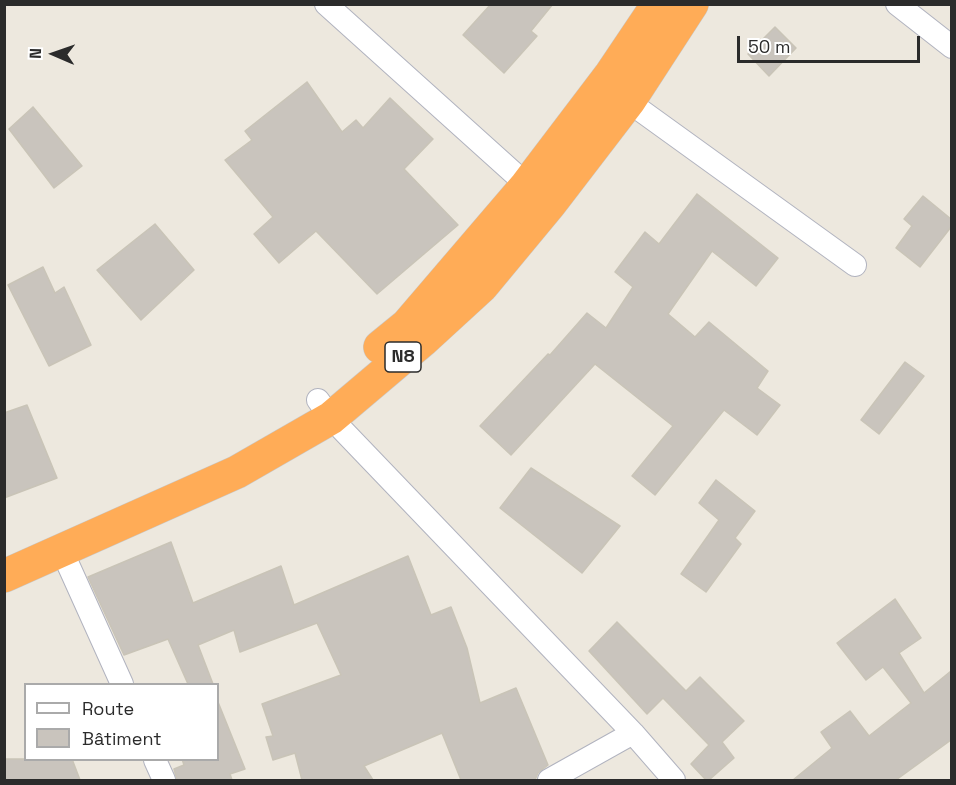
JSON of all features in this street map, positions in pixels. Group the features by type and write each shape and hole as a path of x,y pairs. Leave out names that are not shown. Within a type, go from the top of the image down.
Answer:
{"highway":[{"name":"N8","path":"616,92 658,4"},
{"name":"N8","path":"4,576 237,472 324,409 538,195 616,92 692,4"},
{"name":"N8","path":"4,552 324,409"}],"street":[{"path":"326,4 538,195"},
{"path":"897,4 951,47"},
{"path":"616,92 855,265"},
{"path":"324,409 633,733 674,780"},
{"path":"62,551 122,683"},
{"path":"549,780 633,733"},
{"path":"156,761 164,780"}],"building":[{"path":"491,4 553,4 531,31 537,36 504,73 463,35"},
{"path":"775,27 796,48 769,76 748,54"},
{"path":"307,82 342,132 356,120 363,128 390,98 433,139 404,169 458,225 377,294 316,231 279,263 254,234 273,217 225,160 252,140 245,131"},
{"path":"33,107 82,166 54,188 9,129"},
{"path":"697,194 778,258 756,286 712,251 668,314 695,337 709,322 768,371 757,388 780,405 757,435 724,410 655,495 632,476 673,426 595,364 511,455 480,426 548,354 550,355 587,313 606,328 633,287 615,272 645,232 659,244"},
{"path":"923,196 951,219 951,227 920,267 896,248 912,226 904,219"},
{"path":"155,224 194,270 141,320 97,270"},
{"path":"43,267 55,293 64,287 91,345 49,366 8,285"},
{"path":"905,362 924,376 879,434 861,420"},
{"path":"27,405 57,478 4,498 4,413"},
{"path":"531,468 620,526 582,573 500,508"},
{"path":"716,480 755,511 735,538 741,544 706,592 681,574 719,520 699,503"},
{"path":"171,542 193,603 281,566 294,605 408,556 431,615 451,607 467,648 480,703 516,688 548,765 538,773 535,780 461,780 442,733 364,766 373,780 302,780 295,753 273,760 266,737 273,736 262,704 341,675 317,623 240,652 234,630 198,645 213,683 188,683 168,639 124,655 88,577"},
{"path":"895,599 921,638 899,653 924,693 951,671 951,740 896,780 793,780 832,748 821,732 850,711 869,736 911,703 883,667 866,680 837,643"},
{"path":"617,622 686,691 700,677 744,721 722,742 734,758 709,780 706,780 691,764 709,745 663,698 647,714 589,651"},
{"path":"219,704 245,769 230,774 232,780 177,780 174,769 184,765 183,761 219,761"},
{"path":"4,759 24,759 24,761 73,761 80,780 4,780"}]}
